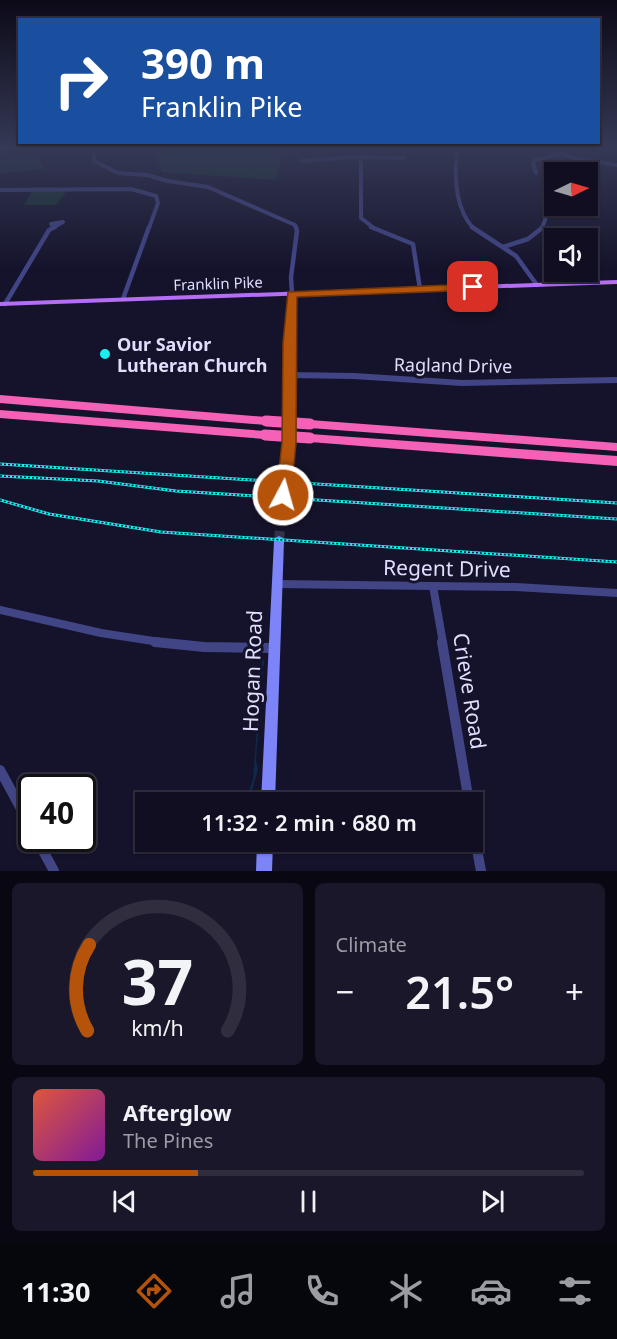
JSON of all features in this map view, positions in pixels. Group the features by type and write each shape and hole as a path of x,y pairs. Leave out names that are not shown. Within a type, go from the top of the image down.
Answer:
{"highway":[{"path":"0,399 266,422 617,447"},
{"path":"0,414 617,461"}],"main road":[{"name":"Franklin Pike","path":"2,304 617,282"}],"street":[{"path":"209,188 295,225 297,231 291,277 289,443 283,495"},
{"path":"361,188 361,218 371,228 403,238 412,244 420,289"},
{"path":"456,188 462,215 476,231 503,247 522,263 537,285"},
{"path":"0,190 131,189 157,197 158,203 123,299"},
{"path":"503,247 536,237 547,216"},
{"path":"2,304 48,230 54,225"},
{"name":"Ragland Drive","path":"289,375 334,374 465,383 574,379 617,380"},
{"name":"Hogan Road","path":"268,792 279,542"},
{"name":"Regent Drive","path":"276,584 516,587 617,593"},
{"name":"Crieve Road","path":"433,585 467,792"},
{"path":"0,610 63,626 153,643 196,648 274,648"},
{"path":"0,770 18,803"},
{"path":"44,852 54,871"},
{"path":"264,871 265,852"},
{"path":"477,852 481,871"}],"green space":[{"path":"35,188 69,188 56,205 24,205"}],"water":[{"path":"264,659 256,760 258,769 252,792 248,792 253,779 262,660"}],"tunnel":[{"path":"279,541 283,495"}],"railway":[{"path":"0,464 617,503"},
{"path":"0,476 98,481 176,491 617,519"},
{"path":"0,500 49,514 161,532 617,562"}],"place":[{"name":"Our Savior Lutheran Church","path":"105,354"}],"route":[{"path":"283,495 289,443 289,322 292,294 473,287"}]}
